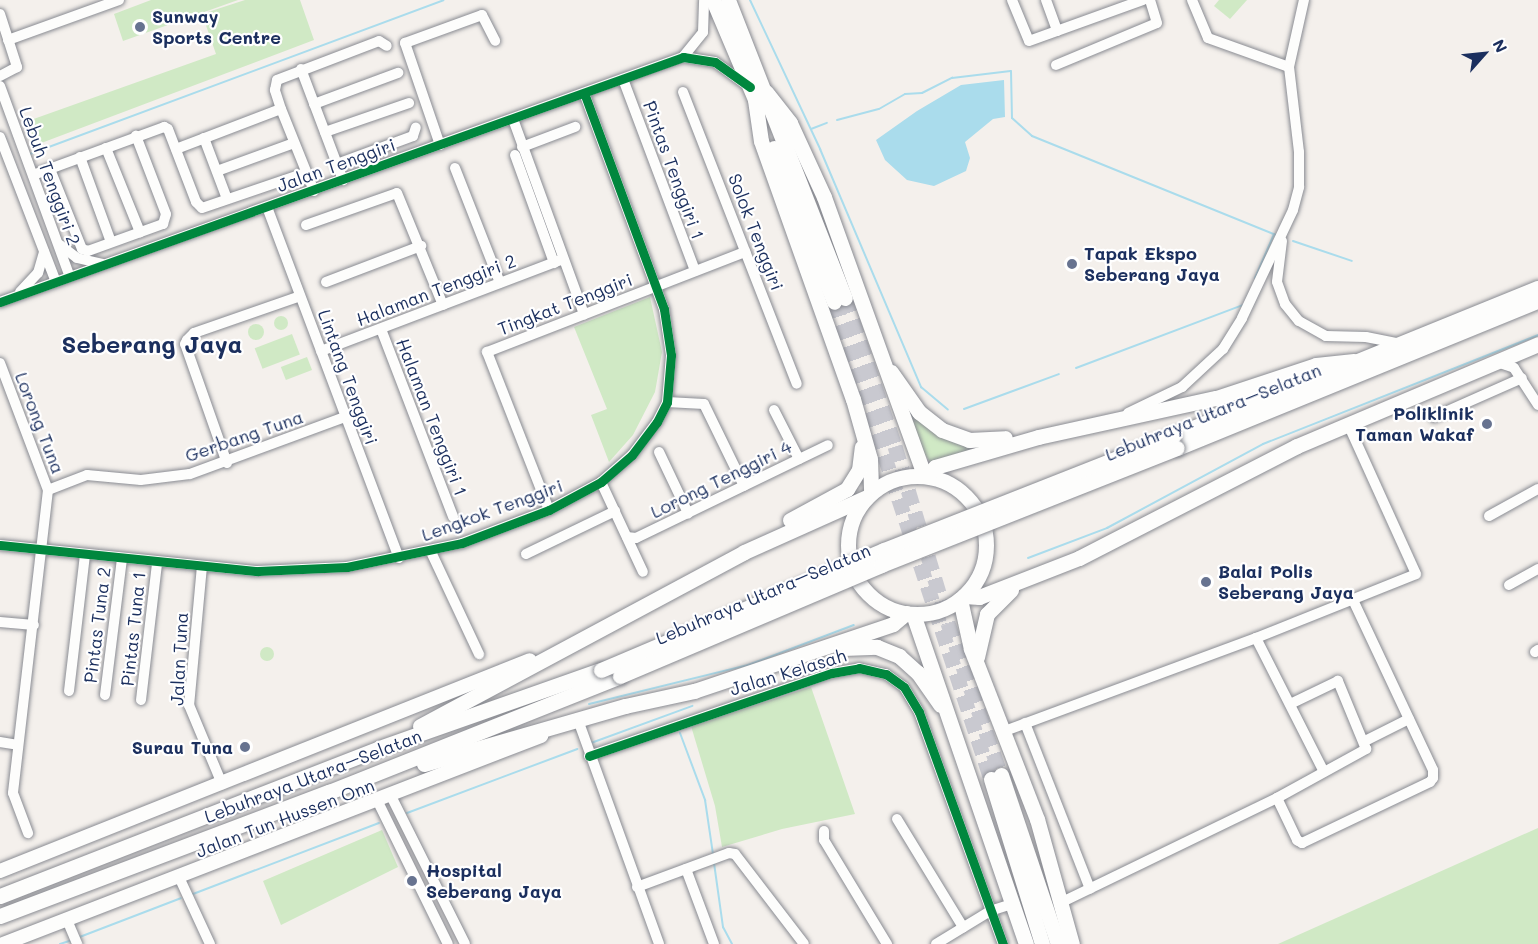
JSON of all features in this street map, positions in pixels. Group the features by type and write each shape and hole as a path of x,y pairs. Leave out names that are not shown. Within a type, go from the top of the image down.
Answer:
{"highway":[{"path":"712,0 757,93 839,300"},
{"path":"379,748 772,539 868,496 899,477 925,476 962,492 983,524 984,563 962,597 938,611 909,613 876,600 852,567 850,527 868,496 870,459 761,141 757,93 728,0"},
{"path":"757,93 790,123 824,197 925,476"},
{"name":"Lebuhraya Utara–Selatan","path":"0,916 329,792 620,676 1175,442 1354,362 1538,288"},
{"name":"Lebuhraya Utara–Selatan","path":"0,896 379,748 601,670 884,549 1175,442 1538,301"},
{"path":"1496,318 1538,313"},
{"path":"962,597 979,597 1021,583 1348,424 1533,346"},
{"path":"880,356 919,412 942,430 979,441 1038,437"},
{"path":"925,476 935,467 1038,437 1216,398 1316,365 1354,362"},
{"path":"772,539 790,520 843,493 852,483 862,459 860,428"},
{"path":"977,666 987,614 1021,583"},
{"path":"962,597 977,666 1037,819 1072,944"},
{"path":"329,792 578,720 694,692 893,624 909,613"},
{"path":"909,613 952,722 1026,944"},
{"path":"820,649 869,646 892,653 913,666 952,722"},
{"path":"1042,944 996,777 1058,944"}],"main road":[{"path":"0,871 574,643"},
{"name":"Jalan Tun Hussen Onn","path":"3,944 69,925 179,877 384,799 578,720"}],"street":[{"path":"8,40 119,0"},
{"path":"704,0 703,32 683,57 715,62 757,93"},
{"path":"1012,0 1029,41 1143,0"},
{"path":"1056,65 1157,23 1150,0"},
{"path":"1192,0 1208,38 1289,67"},
{"path":"1115,421 1182,387 1216,358 1242,318 1284,229 1299,187 1289,67 1304,0"},
{"path":"1048,1 1057,31"},
{"path":"0,14 17,67 0,76"},
{"path":"440,145 405,43 482,15 495,41"},
{"path":"314,191 281,109 275,90 277,80 379,41 387,46"},
{"name":"Jalan Tenggiri","path":"3,301 683,57"},
{"path":"301,69 343,180"},
{"path":"314,104 398,73"},
{"name":"Pintas Tenggiri 1","path":"623,79 694,272"},
{"name":"Lebuh Tenggiri 2","path":"0,86 70,277"},
{"name":"Solok Tenggiri","path":"683,92 797,384"},
{"name":"Lengkok Tenggiri","path":"0,544 157,563 202,566 280,570 347,567 431,552 549,510 601,482 645,440 667,402 671,355 656,286 584,93"},
{"path":"325,132 409,103"},
{"path":"176,148 281,109"},
{"path":"513,119 518,151 559,261 584,314"},
{"path":"33,175 164,127 168,129 196,202 202,208 305,173"},
{"path":"337,164 413,136 416,127"},
{"path":"518,151 575,127"},
{"path":"50,169 82,249 140,232 166,220 136,136"},
{"name":"Lebuh Tenggiri 2","path":"0,137 56,282"},
{"path":"204,138 226,199"},
{"path":"217,171 294,143"},
{"path":"106,148 140,232"},
{"path":"80,158 111,242"},
{"path":"455,168 500,283"},
{"path":"306,225 397,193 421,246 443,305"},
{"name":"Lintang Tenggiri","path":"267,207 399,558"},
{"path":"1284,229 1277,282 1293,316 1326,336 1366,337 1398,344"},
{"path":"3,301 32,282 46,257 57,256 58,243"},
{"path":"58,243 77,258 105,265"},
{"path":"326,282 421,246"},
{"name":"Tingkat Tenggiri","path":"549,510 487,352 745,252"},
{"name":"Halaman Tenggiri 2","path":"321,351 559,261"},
{"path":"227,463 185,344 194,333 300,296"},
{"name":"Halaman Tenggiri 1","path":"381,329 453,517"},
{"path":"1522,378 1518,361 1533,346"},
{"path":"1496,362 1508,364 1522,378 1538,405"},
{"name":"Lorong Tuna","path":"0,366 48,490 13,793 28,833"},
{"path":"1434,417 1522,378"},
{"path":"667,402 704,404 744,486"},
{"path":"774,410 799,459"},
{"name":"Gerbang Tuna","path":"48,490 87,474 141,480 169,478 227,463 345,417"},
{"path":"1002,732 1256,638 1416,574 1348,424"},
{"name":"Lorong Tenggiri 4","path":"627,537 636,538 828,445"},
{"path":"659,452 688,513"},
{"path":"601,482 643,572"},
{"path":"1489,516 1538,489"},
{"path":"526,554 615,511"},
{"path":"431,552 479,654"},
{"path":"69,691 85,554"},
{"name":"Pintas Tuna 2","path":"105,695 122,559"},
{"name":"Pintas Tuna 1","path":"141,700 157,563"},
{"name":"Jalan Tuna","path":"202,566 189,705 222,783"},
{"path":"1509,585 1538,569"},
{"path":"1277,798 1297,840 1302,843 1430,782 1432,770 1353,600"},
{"path":"0,622 34,625"},
{"path":"1256,638 1324,772"},
{"name":"Jalan Kelasah","path":"589,756 832,673 859,668 886,674 904,687 919,712 1003,944"},
{"path":"1062,902 1277,798 1366,749 1365,741 1335,680 1290,704"},
{"path":"1365,741 1409,719"},
{"path":"578,720 589,756 659,944"},
{"path":"1025,723 1090,889"},
{"path":"0,742 18,745"},
{"path":"384,799 423,865 465,944"},
{"path":"384,799 410,871 448,944"},
{"path":"897,819 963,927"},
{"path":"824,831 824,840 887,944"},
{"path":"637,887 721,856 735,854 742,859 804,944"},
{"path":"410,871 423,865"},
{"path":"686,869 714,944"},
{"path":"179,877 210,944"},
{"path":"936,944 990,911 1012,903"},
{"path":"439,926 452,920"},
{"path":"69,925 77,944"}],"green space":[{"name":"Sunway Sports Centre","path":"151,0 238,0 123,41 114,14"},
{"path":"245,0 300,0 314,40 36,145 28,121 216,54 202,14"},
{"path":"1219,0 1247,0 1230,19 1214,6"},
{"path":"650,297 662,352 655,392 633,435 609,462 591,415 607,409 574,327"},
{"path":"278,316 284,316 288,323 284,330 278,330 274,326 274,320"},
{"path":"256,324 264,332 256,340 248,332"},
{"path":"292,334 300,355 263,369 255,348"},
{"path":"307,357 312,370 286,380 281,367"},
{"path":"903,395 917,417 1001,446 932,465 922,450"},
{"path":"267,647 272,649 274,654 272,659 267,661 262,659 260,654 262,649"},
{"path":"811,687 855,814 782,829 722,847 715,806 691,726"},
{"path":"1538,828 1538,944 1278,944"},
{"path":"382,830 398,867 281,925 263,881"}],"water":[{"path":"1004,80 1005,117 993,119 965,142 970,158 966,171 934,186 907,180 885,160 876,140 917,111 961,85"}],"waterway":[{"path":"30,154 443,0"},
{"path":"750,0 820,149 921,387 948,410"},
{"path":"837,120 879,109 905,94 922,93 952,78 1011,71 1012,118 1032,136 1276,235"},
{"path":"811,129 827,123"},
{"path":"1255,278 1274,234"},
{"path":"1293,241 1352,261"},
{"path":"1076,368 1243,305"},
{"path":"1028,558 1107,528 1263,444 1538,335"},
{"path":"964,409 1059,374"},
{"path":"589,704 748,665 854,625"},
{"path":"591,743 692,706"},
{"path":"680,733 705,800 713,854"},
{"path":"407,813 577,749"},
{"path":"193,894 379,823"},
{"path":"714,863 723,927 732,944"},
{"path":"77,938 181,898"},
{"path":"60,944 72,940"}],"tunnel":[{"path":"845,298 895,446 948,623 1001,775"},
{"path":"834,302 991,779"}],"cycle path":[{"path":"0,302 683,57 715,62 750,87"},
{"path":"0,545 258,571 347,567 462,543 549,510 601,482 632,455 657,422 667,402 671,355 664,309 584,93"},
{"path":"589,756 832,673 859,668 886,674 904,687 919,712 1003,944"}],"place":[{"name":"Sunway Sports Centre","path":"140,27"},
{"name":"Tapak Ekspo Seberang Jaya","path":"1072,264"},
{"name":"Poliklinik Taman Wakaf","path":"1487,424"},
{"name":"Balai Polis Seberang Jaya","path":"1206,582"},
{"name":"Surau Tuna","path":"245,747"},
{"name":"Hospital Seberang Jaya","path":"412,881"}],"district":[{"name":"Seberang Jaya","path":"152,344"}]}
